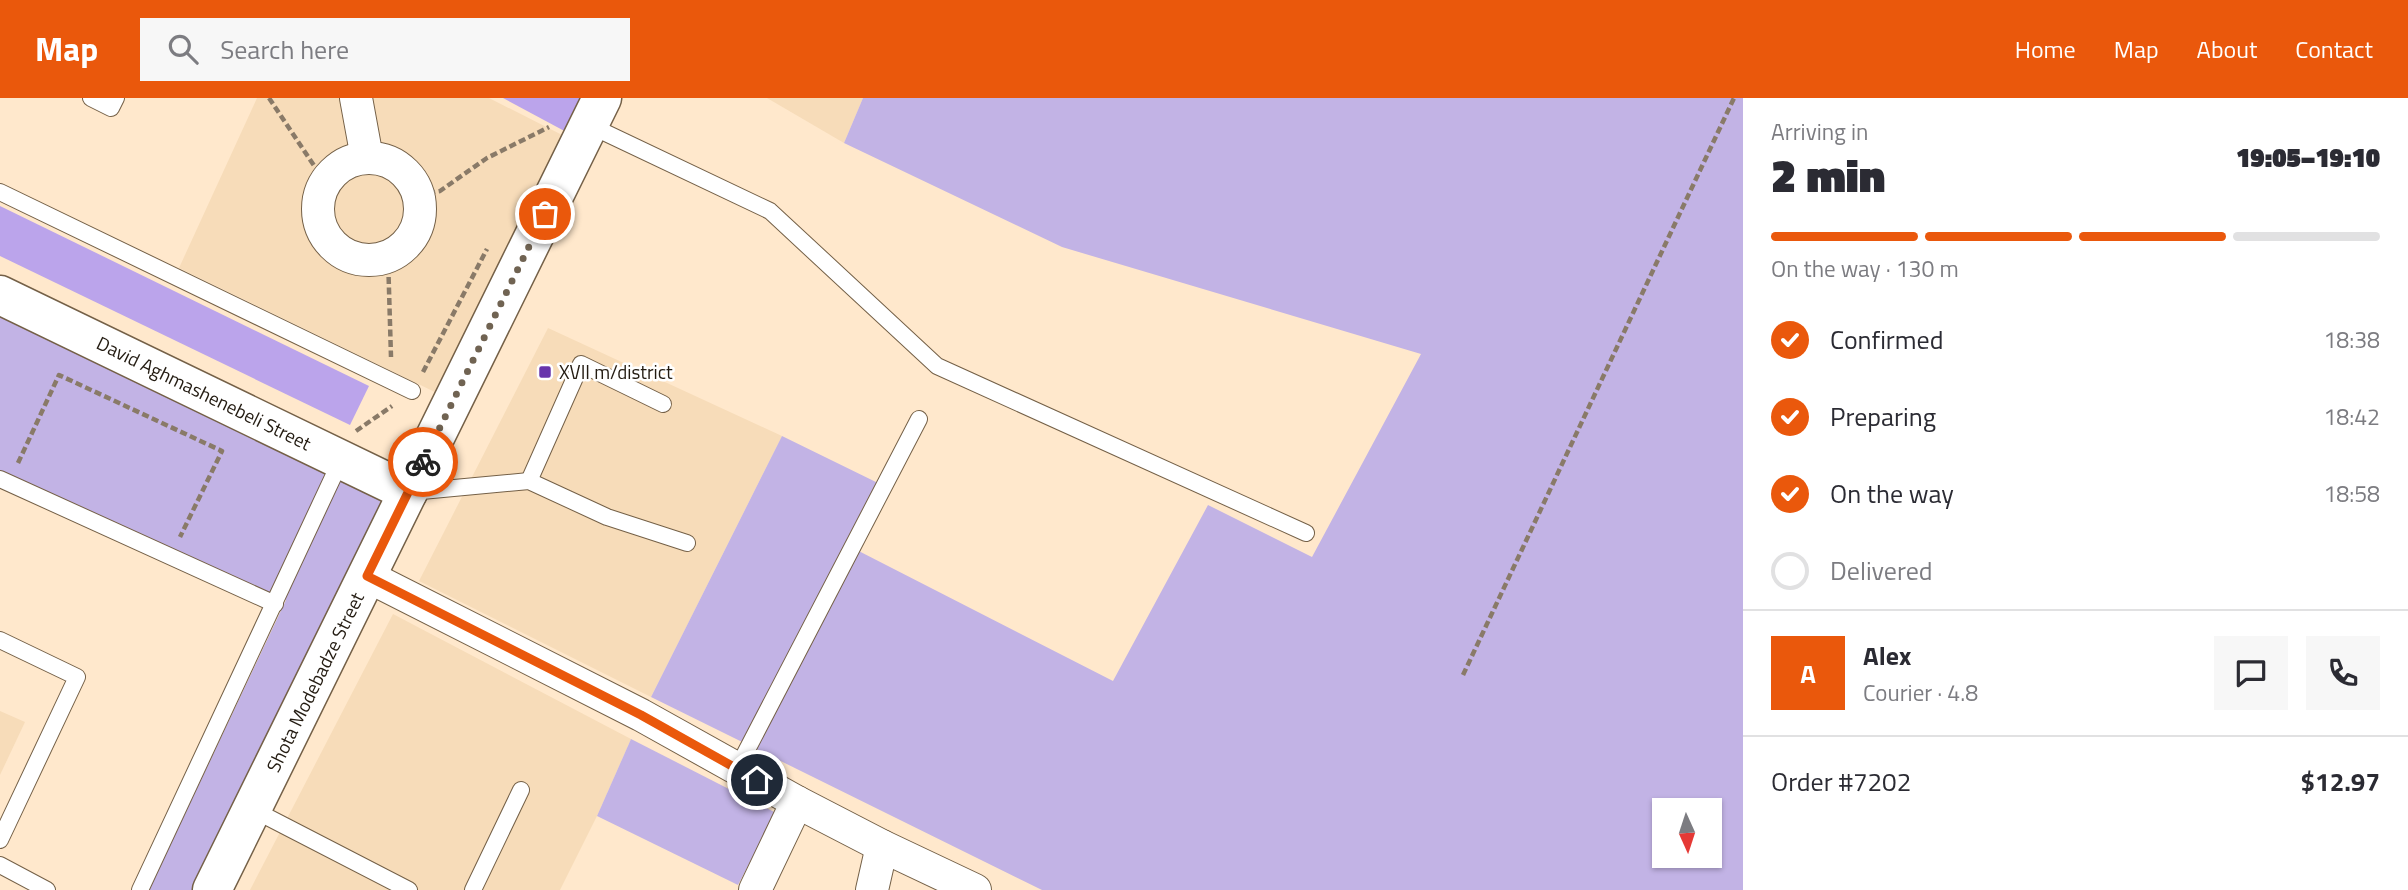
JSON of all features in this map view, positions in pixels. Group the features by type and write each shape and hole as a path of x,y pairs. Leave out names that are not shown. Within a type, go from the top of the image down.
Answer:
{"main road":[{"name":"Shota Modebadze Street","path":"212,890 595,111"},
{"name":"David Aghmashenebeli Street","path":"0,295 408,492"}],"street":[{"path":"356,98 367,158"},
{"path":"367,158 381,159 404,172 418,195 420,213 415,231 404,246 388,256 367,260 346,255 330,242 319,223 318,202 325,182 336,170 351,161 367,158"},
{"path":"367,576 629,709 882,846 975,890"},
{"path":"755,890 797,802"},
{"path":"872,890 882,846"}],"lane":[{"path":"91,98 111,108 116,98"},
{"path":"595,111 770,211 937,366 1306,533"},
{"path":"0,192 412,391"},
{"path":"529,481 581,364 663,404"},
{"path":"737,769 919,419"},
{"path":"140,890 341,460"},
{"path":"4,481 275,604"},
{"path":"408,492 529,481 607,517 687,543"},
{"path":"0,640 77,677 0,839"},
{"path":"473,890 522,790"},
{"path":"252,809 409,890"},
{"path":"0,865 47,890"}],"path":[{"path":"269,98 325,182"},
{"path":"1463,675 1734,98"},
{"path":"418,195 440,191 487,158 552,125 546,138"},
{"path":"341,460 356,432 412,391 488,246"},
{"path":"388,256 391,381"},
{"path":"4,481 59,375 222,451 170,556"}],"shaded area":[{"path":"257,98 489,98 568,138 441,395 179,268"},
{"path":"503,98 588,98 570,134"},
{"path":"767,98 863,98 844,143"},
{"path":"863,98 1743,98 1743,890 1042,890 651,697 782,436 880,484 845,544 1113,681 1208,505 1312,557 1421,354 1062,247 844,143"},
{"path":"0,206 369,386 350,425 0,256"},
{"path":"0,309 382,501 389,532 206,890 149,890 286,600 0,471"},
{"path":"548,328 782,436 651,697 419,581"},
{"path":"393,614 631,739 560,890 250,890"},
{"path":"0,711 25,722 0,775"},
{"path":"631,739 776,813 738,885 597,816"}],"way so far":[{"path":"423,462 545,214"}],"place":[{"name":"XVII m/district","path":"545,372"}],"route":[{"path":"423,462 367,576 641,715 757,780"}]}
